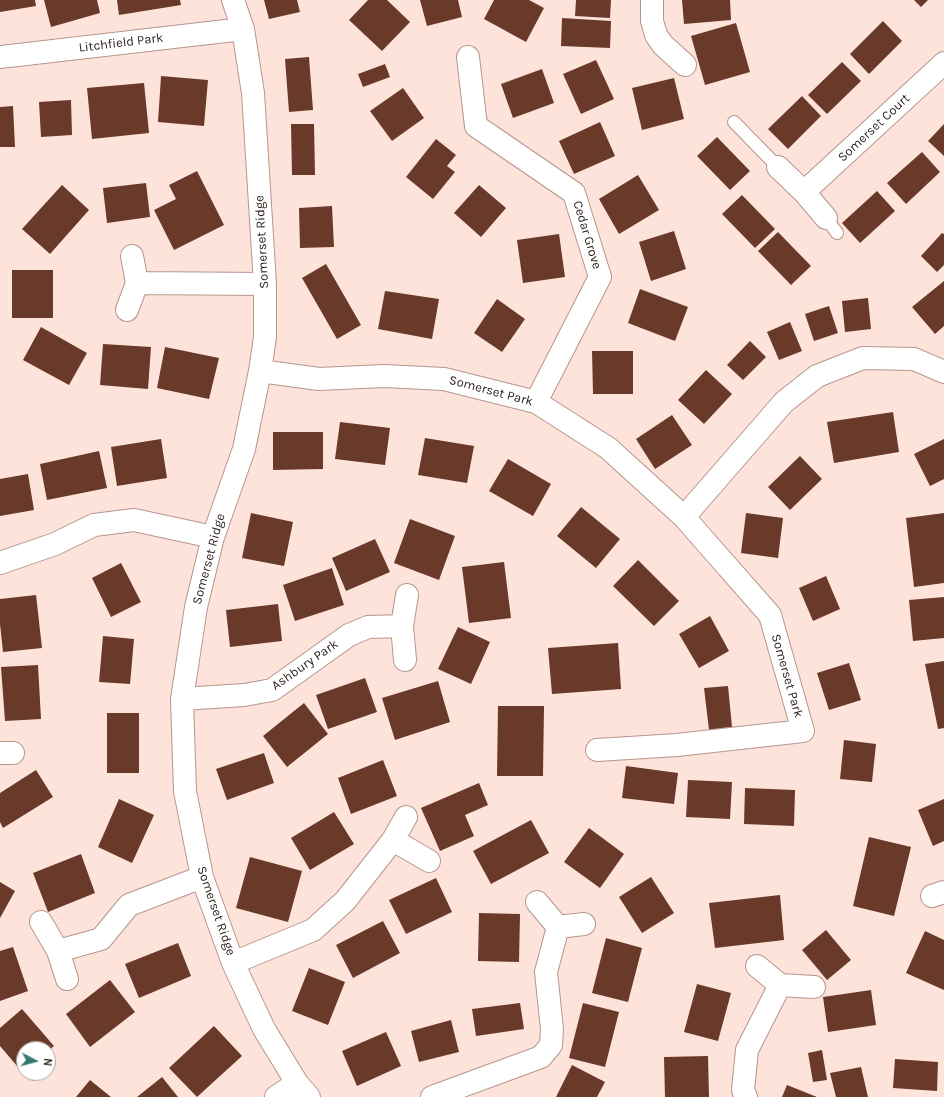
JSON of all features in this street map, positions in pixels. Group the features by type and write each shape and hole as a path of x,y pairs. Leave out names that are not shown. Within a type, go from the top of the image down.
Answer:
{"street":[{"name":"Somerset Ridge","path":"233,0 243,29 253,93 265,284 265,337 260,371 244,449 213,537 196,607 182,699 185,791 202,877 233,963 264,1029 303,1090"},
{"path":"652,0 652,21 656,35 663,45 685,65"},
{"name":"Litchfield Park","path":"0,57 243,29"},
{"name":"Cedar Grove","path":"468,57 476,126 574,193 600,277 536,402"},
{"name":"Somerset Court","path":"804,192 944,63"},
{"path":"778,167 804,192 831,226"},
{"path":"127,310 137,283 132,256"},
{"path":"137,283 265,284"},
{"path":"684,517 784,402 816,376 863,358 914,359 944,372"},
{"name":"Somerset Park","path":"260,371 319,379 384,376 444,378 536,402 608,448 684,517 770,615 803,731 677,745 597,750"},
{"path":"0,562 55,544 94,525 134,520 213,537"},
{"path":"405,660 402,626 407,595"},
{"name":"Ashbury Park","path":"182,699 244,695 272,690 349,635 368,627 402,626"},
{"path":"233,963 313,930 345,901 393,840 406,817"},
{"path":"393,840 428,861"},
{"path":"58,951 101,939 129,905 202,877"},
{"path":"537,902 558,927"},
{"path":"41,922 58,951 67,979"},
{"path":"558,927 584,924"},
{"path":"432,1097 541,1057 551,1045 552,1029 546,972 558,927"},
{"path":"757,966 780,985 814,987"},
{"path":"746,1097 744,1090 747,1050 780,985"},
{"path":"276,1097 303,1090"}],"lane":[{"path":"734,122 778,167"}],"building":[{"path":"0,0 35,0 36,6 0,12"},
{"path":"44,0 97,0 100,13 51,27"},
{"path":"117,0 180,0 181,5 119,15"},
{"path":"264,0 297,0 300,12 269,19"},
{"path":"368,0 387,0 410,22 382,51 349,20"},
{"path":"420,0 458,0 462,17 427,26"},
{"path":"494,0 529,0 544,8 526,42 484,19"},
{"path":"576,0 611,0 610,18 575,16"},
{"path":"682,0 730,0 731,20 684,24"},
{"path":"914,0 928,0 921,7"},
{"path":"562,18 611,21 610,48 561,46"},
{"path":"883,21 902,41 869,74 850,54"},
{"path":"736,23 750,72 705,85 691,36"},
{"path":"309,57 313,110 289,112 285,59"},
{"path":"596,60 614,99 581,114 563,74"},
{"path":"842,62 861,81 827,114 808,95"},
{"path":"385,64 390,77 363,87 358,74"},
{"path":"542,69 554,103 513,118 501,84"},
{"path":"161,76 208,80 204,126 158,122"},
{"path":"674,78 684,119 642,130 632,88"},
{"path":"144,83 149,133 92,139 87,88"},
{"path":"403,88 424,118 392,141 370,111"},
{"path":"802,96 821,116 788,149 768,129"},
{"path":"71,100 72,135 41,137 39,102"},
{"path":"13,106 15,147 0,147 0,107"},
{"path":"600,122 615,156 574,174 559,141"},
{"path":"291,124 314,124 315,175 292,175"},
{"path":"944,124 944,156 928,141"},
{"path":"717,137 750,171 730,190 697,156"},
{"path":"436,139 456,155 447,166 455,172 433,199 406,177"},
{"path":"922,152 940,172 906,204 887,183"},
{"path":"197,171 224,225 174,250 154,210 176,199 169,185"},
{"path":"638,175 659,210 619,234 599,199"},
{"path":"146,183 150,217 107,223 103,188"},
{"path":"62,185 89,210 50,254 22,229"},
{"path":"479,185 506,208 481,237 454,213"},
{"path":"877,191 895,211 860,243 842,223"},
{"path":"742,195 775,229 755,248 722,214"},
{"path":"332,206 334,247 300,248 299,208"},
{"path":"674,231 686,269 651,281 639,242"},
{"path":"778,232 811,266 791,285 758,251"},
{"path":"942,233 944,234 944,265 937,272 921,256"},
{"path":"559,234 565,277 523,283 517,240"},
{"path":"326,264 361,325 337,339 302,278"},
{"path":"12,270 53,270 53,318 12,318"},
{"path":"944,281 944,326 935,334 912,307"},
{"path":"640,289 688,307 675,341 628,323"},
{"path":"385,291 439,299 432,339 378,329"},
{"path":"868,298 871,329 845,332 842,301"},
{"path":"497,299 525,319 502,352 474,333"},
{"path":"829,306 838,333 814,341 805,314"},
{"path":"790,322 802,351 779,360 767,332"},
{"path":"41,327 87,353 69,385 23,360"},
{"path":"750,341 766,357 743,380 727,365"},
{"path":"103,344 151,347 148,389 100,385"},
{"path":"165,347 219,358 209,399 157,388"},
{"path":"592,351 633,351 633,394 593,394"},
{"path":"706,370 732,394 704,424 678,400"},
{"path":"893,412 899,452 834,463 827,422"},
{"path":"672,415 692,445 655,469 636,439"},
{"path":"340,422 390,428 385,465 335,459"},
{"path":"273,432 323,432 323,469 273,470"},
{"path":"425,438 474,446 467,483 418,475"},
{"path":"161,439 167,478 117,486 111,447"},
{"path":"944,439 944,479 930,486 914,454"},
{"path":"99,451 107,488 47,500 40,464"},
{"path":"800,456 822,479 790,510 768,487"},
{"path":"508,459 551,484 533,516 489,491"},
{"path":"28,474 34,510 0,516 0,479"},
{"path":"581,507 620,539 596,568 557,536"},
{"path":"251,513 293,522 284,566 242,558"},
{"path":"746,513 783,518 778,558 741,553"},
{"path":"944,513 944,583 914,587 906,518"},
{"path":"410,519 455,536 439,580 394,563"},
{"path":"375,539 390,572 346,591 332,558"},
{"path":"638,560 679,601 654,626 613,586"},
{"path":"504,562 511,618 469,623 462,567"},
{"path":"121,563 141,602 111,617 92,578"},
{"path":"332,568 344,605 295,621 283,585"},
{"path":"826,576 840,609 813,621 799,588"},
{"path":"36,595 42,648 3,652 0,624 0,599"},
{"path":"944,597 944,638 913,641 909,600"},
{"path":"278,604 282,641 230,647 226,610"},
{"path":"710,616 729,651 699,668 679,634"},
{"path":"458,627 490,642 471,684 438,669"},
{"path":"103,636 134,639 130,684 99,682"},
{"path":"618,643 621,689 552,694 548,648"},
{"path":"944,661 944,728 938,729 925,664"},
{"path":"849,663 861,700 829,710 817,673"},
{"path":"38,665 41,719 5,721 1,667"},
{"path":"365,678 377,712 328,729 316,695"},
{"path":"438,681 450,722 395,740 382,698"},
{"path":"728,686 732,727 709,730 704,688"},
{"path":"304,703 328,734 287,767 263,736"},
{"path":"498,706 544,706 543,776 497,776"},
{"path":"107,713 139,713 139,773 107,773"},
{"path":"844,740 876,744 872,782 840,779"},
{"path":"264,753 274,783 227,800 216,769"},
{"path":"383,760 397,796 351,814 338,778"},
{"path":"626,766 678,773 674,804 622,798"},
{"path":"36,770 53,797 3,828 0,822 0,793"},
{"path":"688,780 732,782 730,819 686,817"},
{"path":"479,783 488,805 465,815 474,836 440,851 421,808"},
{"path":"745,788 795,790 794,826 744,824"},
{"path":"119,799 154,815 132,863 98,847"},
{"path":"944,799 944,841 933,846 918,810"},
{"path":"334,812 354,844 310,870 291,838"},
{"path":"531,820 549,853 491,884 473,851"},
{"path":"589,828 624,854 600,888 564,862"},
{"path":"869,837 911,847 894,916 853,906"},
{"path":"81,854 95,893 48,912 33,873"},
{"path":"250,857 302,871 288,922 236,908"},
{"path":"651,877 674,913 642,933 619,897"},
{"path":"436,878 452,912 406,934 389,900"},
{"path":"0,882 15,891 0,918"},
{"path":"780,895 784,940 715,948 709,903"},
{"path":"479,913 520,914 519,962 478,961"},
{"path":"383,921 400,953 353,978 336,945"},
{"path":"826,930 851,960 827,980 802,950"},
{"path":"925,931 944,940 944,990 906,973"},
{"path":"606,938 642,948 628,1002 592,993"},
{"path":"178,943 191,976 139,998 125,964"},
{"path":"13,947 28,991 0,1001 0,951"},
{"path":"309,968 345,982 328,1025 292,1011"},
{"path":"110,980 135,1012 90,1047 66,1014"},
{"path":"697,984 731,993 718,1041 684,1032"},
{"path":"871,990 876,1025 828,1032 823,997"},
{"path":"520,1003 524,1029 476,1036 472,1009"},
{"path":"583,1003 619,1012 605,1067 569,1058"},
{"path":"22,1009 50,1041 16,1041 16,1065 0,1046 0,1028"},
{"path":"451,1020 459,1052 419,1062 411,1031"},
{"path":"214,1026 242,1056 197,1097 169,1068"},
{"path":"386,1032 401,1066 357,1086 342,1051"},
{"path":"822,1050 827,1080 813,1082 808,1053"},
{"path":"708,1056 709,1097 665,1097 664,1057"},
{"path":"895,1059 938,1062 937,1091 893,1088"},
{"path":"572,1065 605,1082 597,1097 556,1097"},
{"path":"861,1067 868,1097 836,1097 830,1073"},
{"path":"162,1077 178,1097 137,1097"},
{"path":"90,1080 111,1097 76,1097"},
{"path":"787,1085 817,1097 782,1097"}]}
